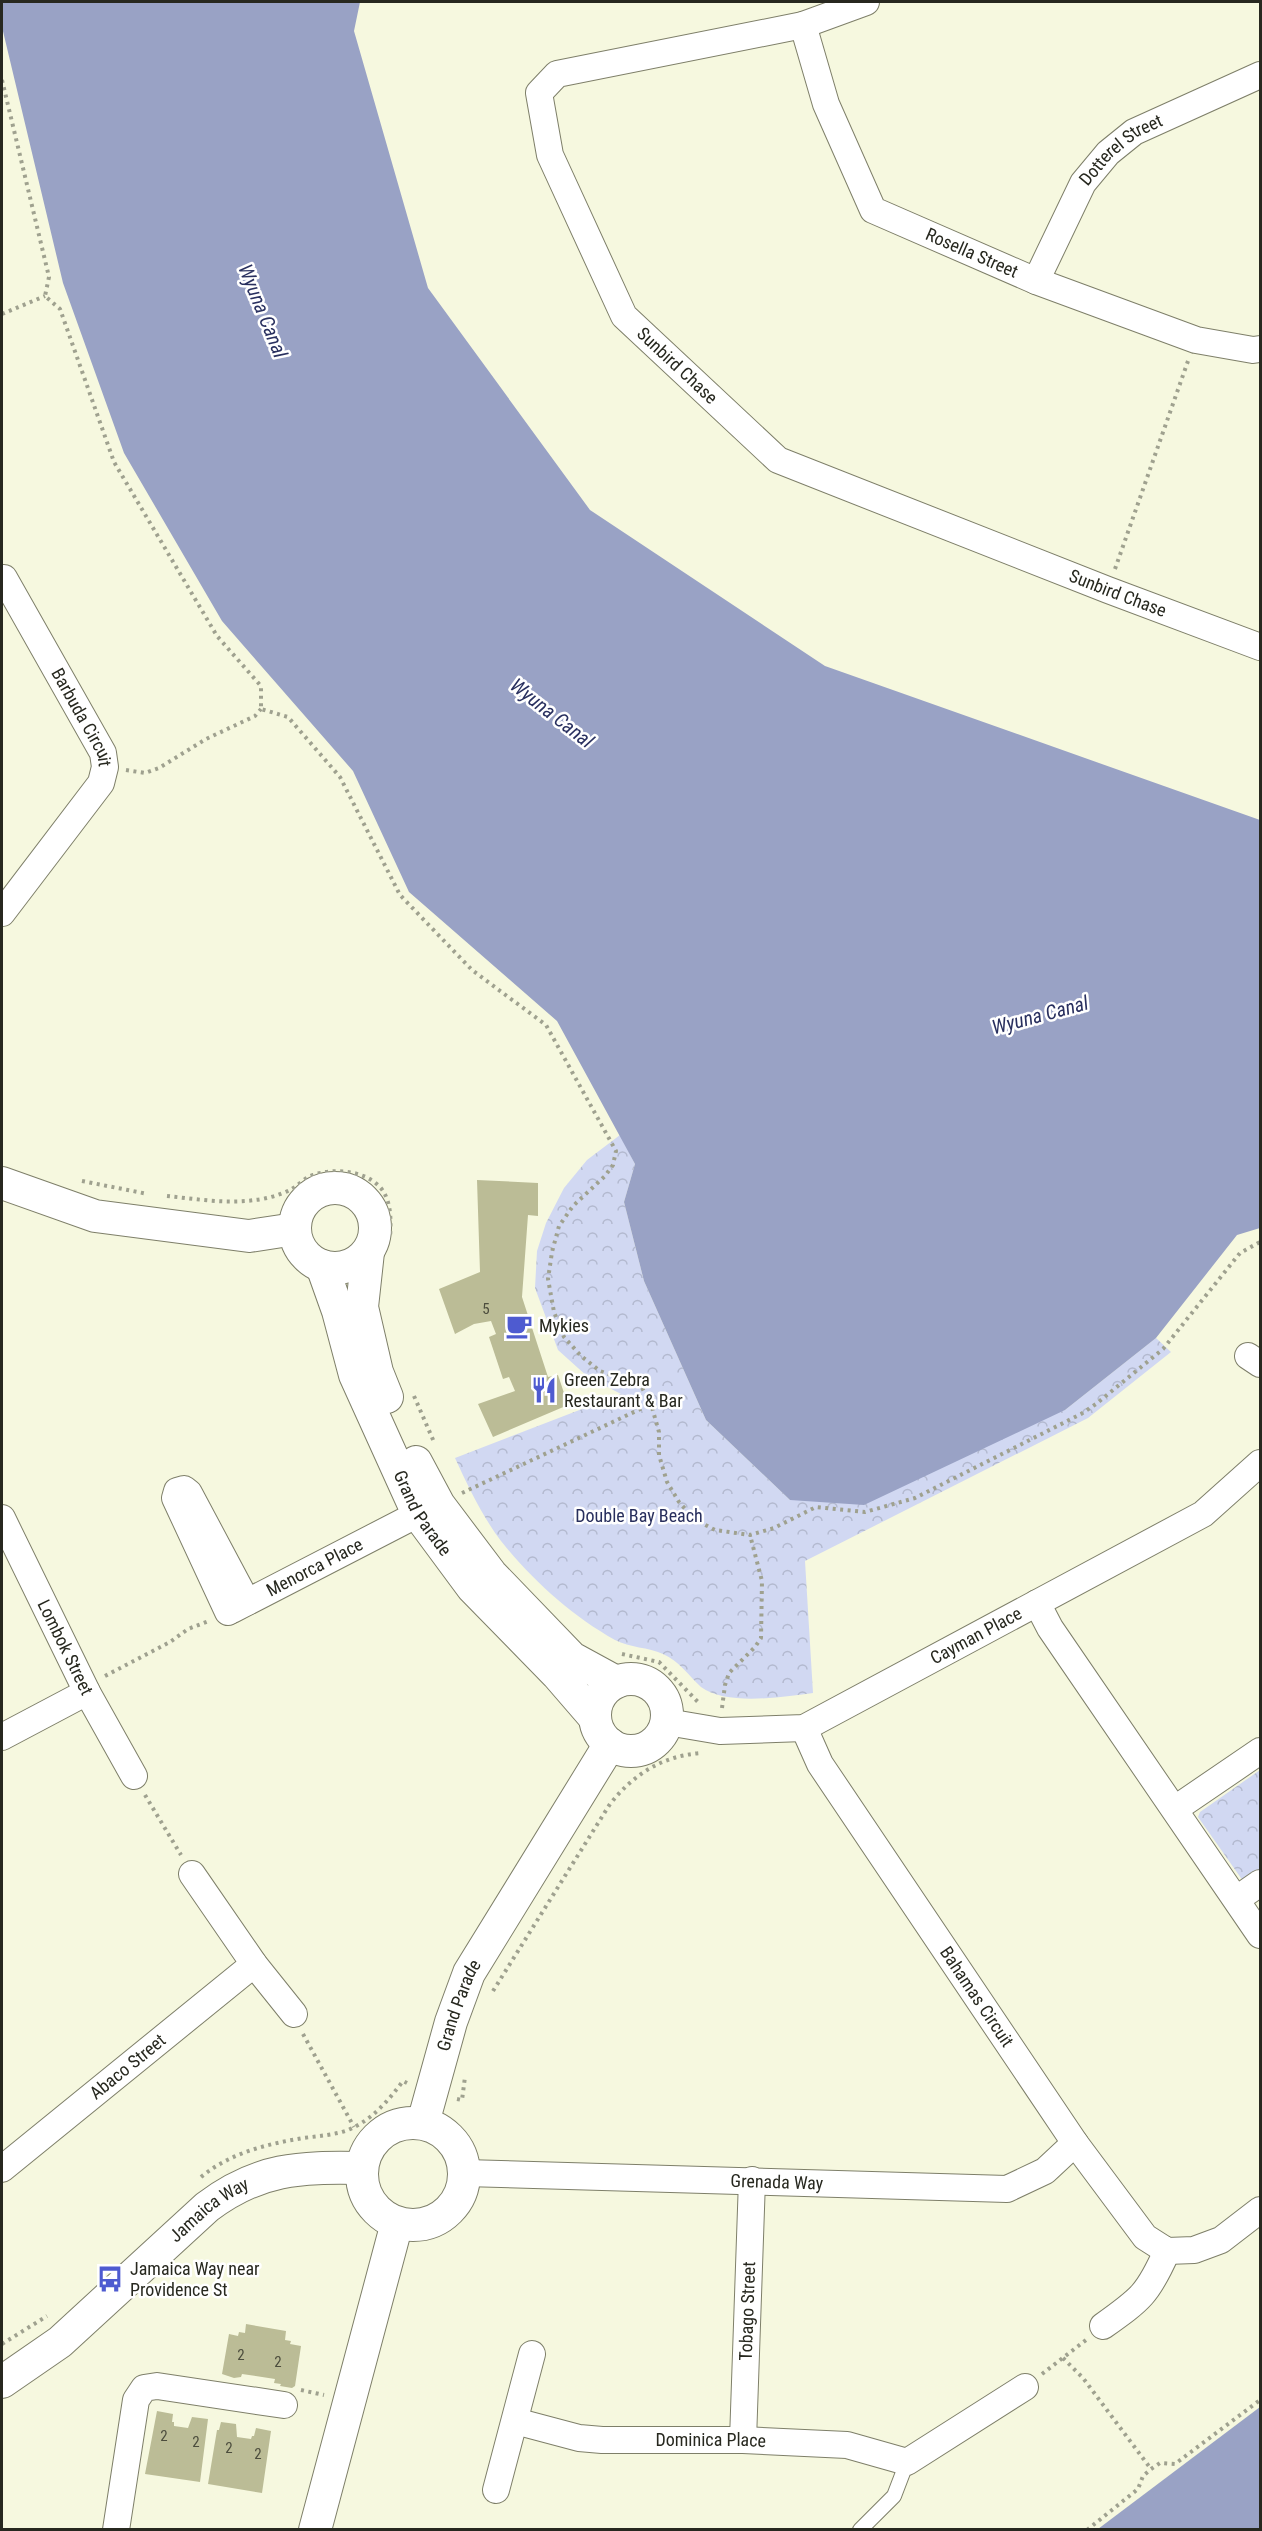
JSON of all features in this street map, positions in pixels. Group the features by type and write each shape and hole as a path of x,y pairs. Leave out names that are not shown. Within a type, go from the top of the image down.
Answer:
{"street":[{"name":"Sunbird Chase","path":"866,2 803,25 557,74 539,93 550,154 624,316 778,460 1108,590 1260,647"},
{"name":"Rosella Street","path":"803,25 826,105 873,210 1036,281 1196,340 1253,350 1260,349"},
{"name":"Dotterel Street","path":"1036,281 1083,183 1108,153 1134,132 1260,75"},
{"name":"Barbuda Circuit","path":"2,578 103,753 105,767 101,783 2,913"},
{"path":"2,1183 95,1216 249,1236 296,1229"},
{"path":"327,1189 348,1191 365,1202 372,1213 375,1226 374,1240 378,1249 347,1266 334,1268 322,1266 303,1252 297,1241 296,1229 298,1215 304,1203 315,1194 327,1189"},
{"name":"Grand Parade","path":"378,1249 362,1307 377,1372 401,1433 439,1505 490,1574 572,1658 617,1667"},
{"name":"Grand Parade","path":"322,1266 338,1311 355,1375 418,1514 472,1587 557,1674 602,1731 469,1972 451,2022 423,2123"},
{"name":"Cayman Place","path":"667,1722 719,1716 804,1728 1203,1514 1260,1463"},
{"name":"Menorca Place","path":"229,1611 418,1514"},
{"name":"Lombok Street","path":"2,1518 87,1692 134,1776"},
{"path":"1037,1603 1050,1628 1260,1935"},
{"path":"617,1667 636,1679 654,1686 665,1702 667,1722 663,1733 645,1748 633,1751 621,1749 602,1731 596,1706 617,1667"},
{"path":"2,1737 87,1692"},
{"name":"Bahamas Circuit","path":"804,1728 820,1764 1075,2143 1144,2236 1167,2251"},
{"path":"1175,1809 1260,1751"},
{"path":"192,1874 254,1964 294,2014"},
{"path":"1237,1899 1260,1883"},
{"name":"Abaco Street","path":"2,2169 254,1964"},
{"path":"406,2123 423,2123 439,2130 452,2141 461,2156 465,2173 461,2192 451,2209 436,2221 416,2225 397,2223 381,2215 369,2202 362,2186 362,2168 366,2152 390,2128 406,2123"},
{"name":"Grenada Way","path":"465,2173 1007,2189 1045,2171 1075,2143"},
{"name":"Jamaica Way","path":"3,2377 60,2342 207,2207 243,2183 264,2175 291,2170 362,2168"},
{"name":"Tobago Street","path":"743,2440 752,2180"},
{"path":"1103,2326 1139,2300 1154,2282 1167,2251 1194,2250 1221,2240 1260,2210"},
{"path":"315,2529 397,2223"},
{"path":"496,2490 532,2354"},
{"path":"116,2529 136,2400 144,2388 157,2386 285,2405"},
{"path":"907,2462 1025,2387"},
{"name":"Dominica Place","path":"515,2421 568,2435 602,2440 743,2440 847,2445 907,2462"}],"lane":[{"path":"860,2529 894,2496 907,2462"}],"path":[{"path":"2,80 49,277 45,296"},
{"path":"2,314 45,296"},
{"path":"45,296 60,309 114,462 217,636 261,686 261,709 255,716 206,739 159,768 145,773 105,767"},
{"path":"1108,590 1196,340"},
{"path":"261,709 288,717 340,777 400,895 472,970 546,1025 616,1151 613,1165 605,1176 573,1206 559,1226 548,1279 554,1312 564,1336 581,1356 600,1371 641,1386 651,1404 659,1432 659,1455 667,1482 679,1502 694,1519 715,1530 750,1535 774,1528 816,1506 865,1512 915,1498 1081,1414 1096,1404 1163,1350 1240,1253 1260,1242"},
{"path":"161,1196 223,1202 256,1200 292,1190 301,1181 313,1175 342,1171 357,1174 379,1186 386,1197 391,1224 378,1249"},
{"path":"72,1178 152,1195"},
{"path":"411,1387 421,1416 435,1443"},
{"path":"461,1494 651,1404"},
{"path":"456,1483 466,1501"},
{"path":"490,1996 604,1813 627,1784 652,1767 683,1755 720,1753 719,1716 729,1673 761,1638 762,1581 750,1535"},
{"path":"87,1692 106,1675 170,1642 188,1629 229,1611"},
{"path":"617,1667 659,1662 694,1700 706,1707"},
{"path":"134,1776 192,1874"},
{"path":"294,2014 354,2127"},
{"path":"199,2178 231,2157 292,2140 336,2134 354,2127 377,2112 403,2081 462,2100 467,2068"},
{"path":"2,2344 52,2312"},
{"path":"1025,2387 1103,2326"},
{"path":"1063,2358 1083,2378 1151,2469"},
{"path":"1088,2529 1138,2489 1143,2476 1151,2469 1160,2463 1175,2464 1260,2400"}],"green space":[{"name":"Double Bay Beach","path":"620,1135 635,1164 624,1202 644,1281 706,1420 790,1500 1065,1410 1156,1338 1171,1352 1088,1418 805,1561 813,1693 755,1699 725,1697 712,1693 701,1687 669,1657 615,1640 583,1620 554,1596 526,1570 501,1541 476,1501 455,1458 621,1394 588,1377 558,1350 535,1288 537,1251 546,1223 564,1188 587,1160"},
{"path":"1260,1770 1260,1869 1243,1881 1198,1817 1200,1812"}],"water":[{"name":"Wyuna Canal","path":"2,2 360,2 354,31 428,288 590,510 825,666 1260,820 1260,1228 1237,1235 1156,1338 1065,1410 864,1505 790,1500 706,1420 644,1281 624,1202 635,1164 557,1021 409,892 353,771 222,621 124,453 63,283 2,27"},
{"path":"1260,2407 1260,2529 1098,2529"}],"building":[{"path":"477,1180 538,1183 538,1216 528,1215 522,1297 548,1377 558,1375 568,1405 493,1437 478,1404 515,1391 509,1377 503,1379 489,1337 496,1334 491,1321 474,1324 455,1334 439,1289 480,1272"},
{"path":"246,2324 286,2331 285,2340 291,2341 290,2344 301,2346 295,2386 292,2388 280,2386 281,2384 274,2383 275,2379 242,2374 241,2377 234,2378 222,2374 229,2334 238,2336 239,2332 245,2333"},
{"path":"157,2411 173,2414 174,2426 188,2428 192,2417 208,2419 200,2482 145,2474"},
{"path":"221,2422 236,2424 237,2437 251,2439 256,2428 271,2431 262,2493 208,2484 217,2430"}],"place":[{"name":"Mykies","path":"519,1326"},
{"name":"Green Zebra Restaurant & Bar","path":"544,1390"},
{"name":"Jamaica Way near Providence St","path":"110,2279"}]}
